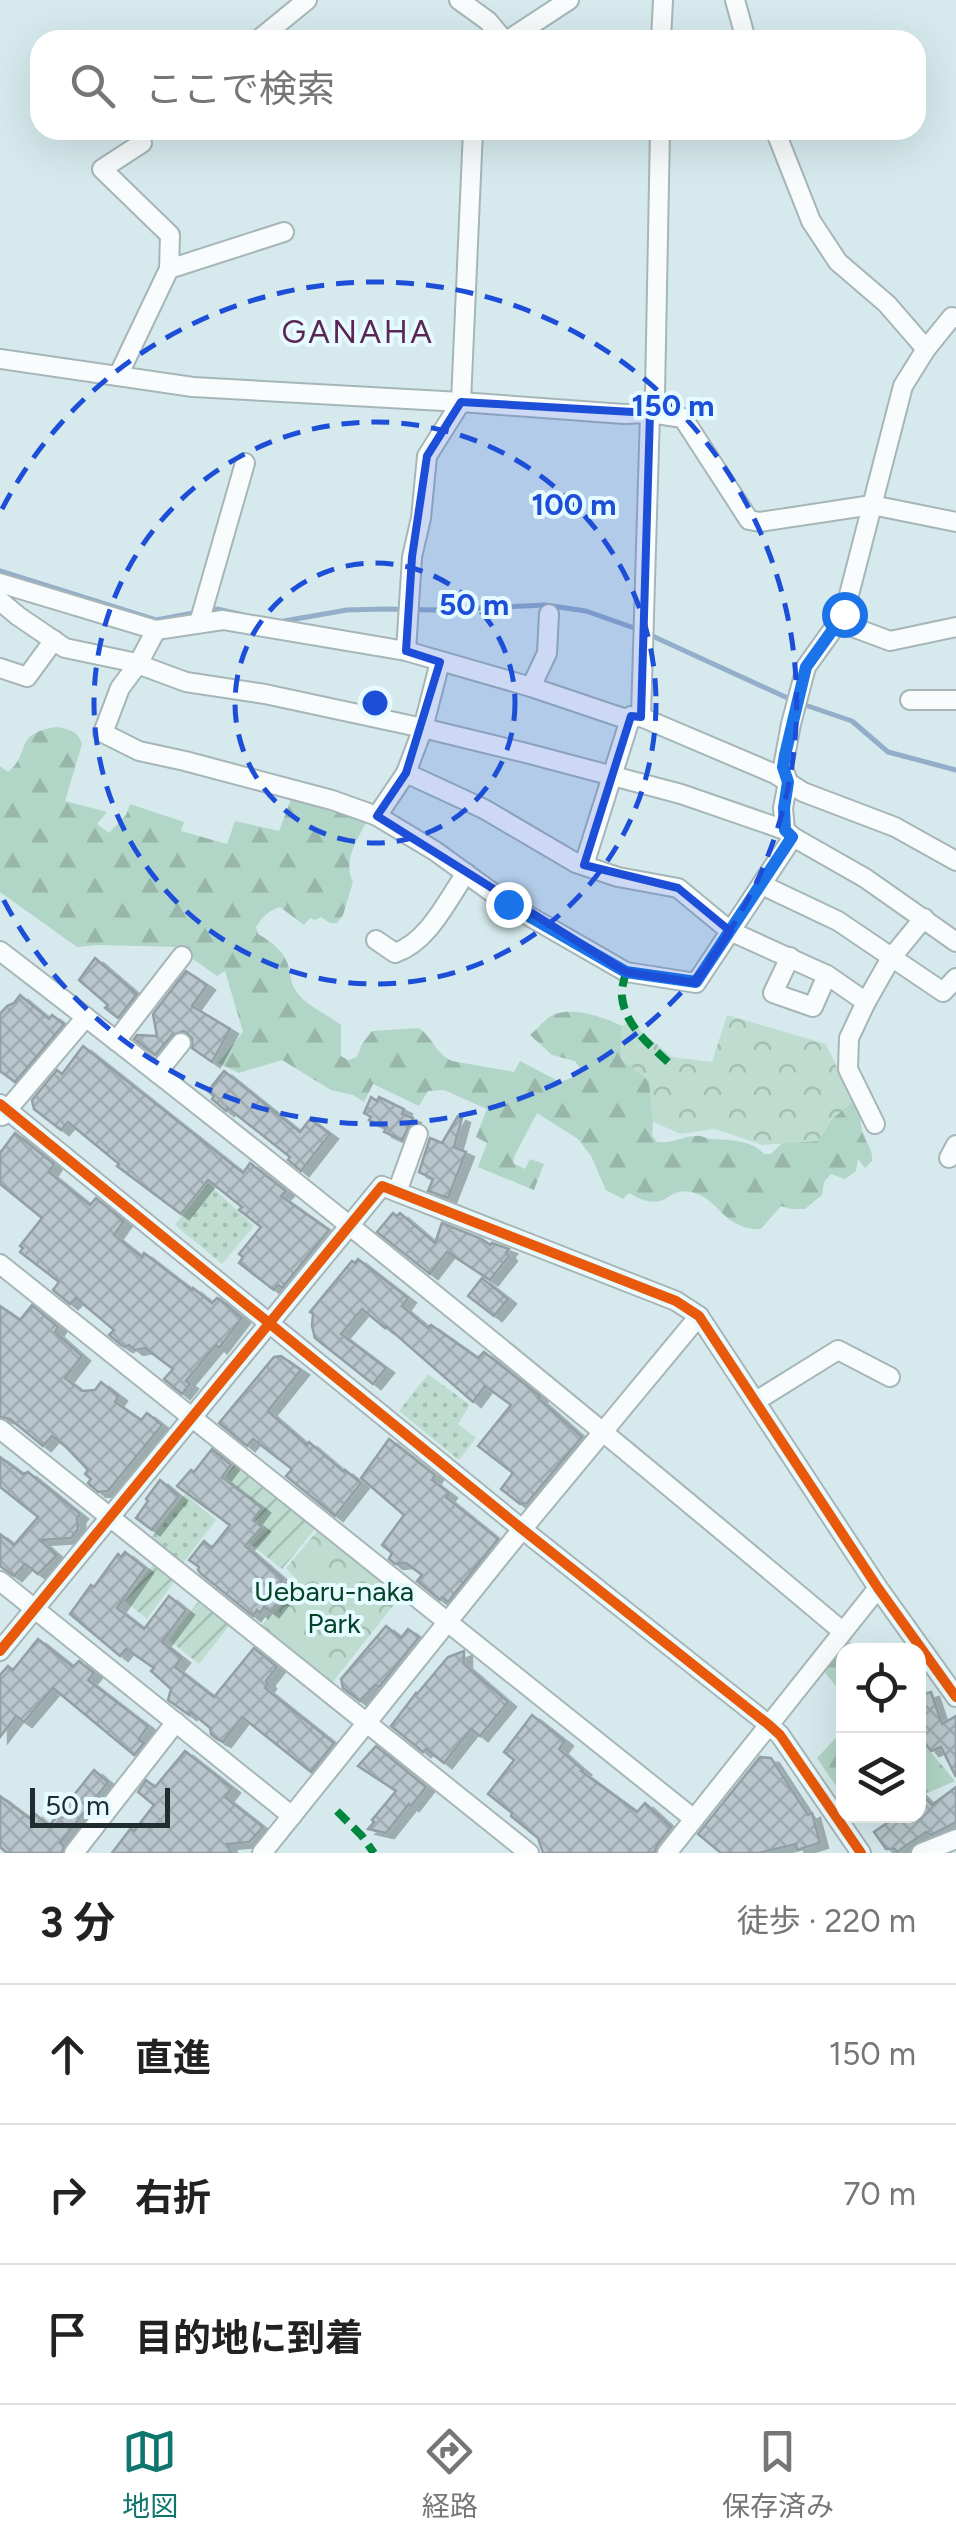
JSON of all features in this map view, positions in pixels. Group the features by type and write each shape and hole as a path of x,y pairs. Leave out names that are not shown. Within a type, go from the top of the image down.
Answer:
{"street":[{"path":"270,30 307,0"},
{"path":"459,0 497,30"},
{"path":"522,30 569,0"},
{"path":"662,30 663,0"},
{"path":"735,0 743,30"},
{"path":"406,651 412,557 428,456 461,402 472,140"},
{"path":"584,865 612,775 636,717 650,413 655,394 660,140"},
{"path":"778,140 811,221 838,262 886,304 926,348"},
{"path":"118,376 169,269 170,236 102,169 142,144"},
{"path":"169,269 284,232"},
{"path":"156,630 120,688 104,733 139,752 313,795 377,816 435,851 508,904 626,972 696,982 762,885 789,833 784,808 788,782 783,767 806,667 844,614 903,386 926,348 952,317 956,318"},
{"path":"0,359 193,387 683,418 749,520 760,522 872,506 956,522"},
{"path":"199,623 246,464"},
{"path":"0,583 156,630 222,620 406,651 531,686 623,718 636,717 775,774 803,792 912,834 956,860"},
{"path":"0,601 65,648 138,664 186,682 265,694 423,728 680,794 789,833 864,878 956,942"},
{"path":"531,686 547,653 549,614"},
{"path":"840,622 890,642 956,627"},
{"path":"0,668 27,677 54,640"},
{"path":"377,816 406,773 423,728 440,662"},
{"path":"910,700 956,700"},
{"path":"406,773 484,808 584,865 618,877 678,888 730,931 827,975 866,1002"},
{"path":"376,940 395,953 408,949 424,933 466,873"},
{"path":"762,885 838,921 943,992 956,978"},
{"path":"875,1124 848,1069 848,1038 891,958 924,918"},
{"path":"0,951 605,1432 842,1631"},
{"path":"116,1041 182,956"},
{"path":"790,957 773,993 813,1008 827,975"},
{"path":"86,1017 2,1111 271,1322 522,1529 769,1725 780,1735 862,1853"},
{"path":"157,1073 181,1043"},
{"path":"397,1192 418,1134"},
{"path":"0,1651 382,1186 676,1301 699,1316 878,1588 956,1697"},
{"path":"0,1264 694,1819"},
{"path":"262,1853 699,1316"},
{"path":"756,1401 838,1350 890,1378"},
{"path":"0,1429 528,1853"},
{"path":"0,1581 292,1816"},
{"path":"667,1853 878,1588"},
{"path":"74,1853 176,1722"},
{"path":"921,1853 956,1840"}],"highlighted area":[{"path":"461,402 650,413 641,717 631,716 584,865 678,888 730,931 696,983 626,972 377,816 406,773 440,662 406,651 412,557 427,456"}],"green space":[{"path":"57,727 72,731 82,744 65,801 107,812 97,824 109,833 126,815 130,804 184,822 181,831 227,844 235,821 279,831 293,794 368,819 353,850 349,866 353,882 337,923 321,917 310,918 304,925 280,907 266,914 256,927 258,934 284,957 300,997 341,1025 341,1056 348,1060 357,1057 372,1031 419,1028 452,1061 514,1072 520,1061 560,1082 581,1070 575,1061 552,1055 530,1035 556,1014 585,1013 622,1026 621,1059 649,1080 652,1135 657,1142 698,1136 747,1143 771,1154 782,1143 818,1141 832,1119 853,1101 872,1161 865,1168 858,1159 856,1171 845,1179 831,1174 824,1182 822,1195 805,1209 781,1206 761,1229 748,1228 691,1192 682,1191 651,1202 629,1193 623,1199 606,1190 591,1156 578,1139 537,1113 513,1163 525,1169 530,1159 544,1164 534,1190 478,1167 487,1143 476,1137 487,1109 444,1090 428,1091 419,1106 373,1084 364,1102 331,1090 282,1060 239,1073 218,1063 243,1032 225,971 217,976 176,947 77,947 0,892 0,766 8,772 28,739"},
{"path":"727,1015 826,1044 853,1101 832,1119 818,1141 762,1145 715,1129 681,1134 653,1122 649,1080 621,1059 622,1026 633,1020 672,1057 712,1062"},
{"path":"208,1183 254,1226 222,1264 175,1225"},
{"path":"428,1374 470,1405 458,1424 476,1438 459,1460 399,1411"},
{"path":"234,1465 315,1529 282,1569 203,1506"},
{"path":"185,1494 216,1520 183,1563 151,1538"},
{"name":"Uebaru-naka Park","path":"318,1530 400,1597 332,1683 261,1626 298,1581 286,1568"},
{"path":"153,1565 174,1582 147,1619 125,1601"},
{"path":"198,1602 229,1626 199,1664 169,1640"},
{"path":"836,1657 836,1687 824,1671"},
{"path":"836,1738 836,1786 817,1758"},
{"path":"926,1746 955,1781 926,1794"}],"building":[{"path":"95,958 137,994 118,1018 79,980"},
{"path":"186,971 207,985 192,1006 230,1029 212,1062 192,1048 192,1038 184,1031 172,1035 155,1055 134,1039 137,1035 157,1036 153,1014"},
{"path":"20,995 49,1019 52,1015 64,1024 15,1082 0,1071 0,1014"},
{"path":"83,1046 243,1173 250,1163 286,1191 281,1196 329,1230 282,1288 278,1285 274,1290 239,1263 243,1257 239,1254 261,1227 208,1180 181,1214 117,1166 68,1122 61,1130 34,1109 32,1100 57,1070 62,1074"},
{"path":"224,1071 300,1132 310,1119 330,1134 301,1171 288,1160 290,1157 212,1099 214,1096 208,1091"},
{"path":"371,1097 404,1109 402,1114 413,1118 402,1140 369,1120 371,1117 364,1113"},
{"path":"458,1116 462,1118 454,1147 466,1152 448,1198 428,1191 433,1179 419,1172 430,1138 442,1143"},
{"path":"15,1133 54,1164 49,1172 76,1194 90,1205 96,1198 124,1221 114,1235 212,1303 220,1299 242,1318 186,1381 190,1384 182,1394 164,1379 173,1369 145,1348 135,1350 120,1344 109,1335 114,1330 76,1298 70,1304 53,1290 59,1282 20,1252 20,1246 42,1218 0,1184 0,1153"},
{"path":"393,1213 400,1213 435,1243 442,1223 490,1245 509,1249 509,1256 490,1280 447,1252 430,1274 377,1232"},
{"path":"358,1259 408,1298 402,1306 428,1328 431,1325 478,1358 484,1352 540,1396 582,1437 527,1503 520,1504 501,1489 513,1473 478,1446 511,1405 485,1386 473,1402 362,1309 341,1334 386,1368 373,1384 315,1338 310,1312 352,1261"},
{"path":"482,1278 508,1299 494,1316 468,1296"},
{"path":"32,1305 58,1327 55,1332 82,1356 65,1378 82,1391 95,1390 101,1382 119,1396 115,1402 141,1420 147,1413 162,1425 108,1491 98,1492 88,1483 88,1470 52,1436 43,1446 10,1419 0,1417 0,1306 20,1320"},
{"path":"281,1356 301,1370 268,1411 307,1445 309,1442 361,1483 335,1516 286,1476 292,1469 253,1439 247,1446 219,1423 274,1357"},
{"path":"389,1439 435,1475 432,1480 449,1493 446,1497 498,1539 448,1602 417,1581 422,1575 406,1563 395,1564 389,1559 392,1553 382,1545 404,1515 361,1478"},
{"path":"212,1449 231,1465 222,1477 262,1508 253,1520 262,1527 245,1546 289,1589 271,1612 264,1607 253,1616 189,1560 204,1541 212,1548 230,1525 177,1486"},
{"path":"0,1457 23,1474 28,1472 80,1514 78,1529 71,1538 40,1540 57,1555 38,1574 25,1564 14,1576 0,1566 0,1534 14,1545 38,1517 0,1487"},
{"path":"160,1480 179,1496 152,1530 136,1518"},
{"path":"125,1552 145,1568 117,1608 144,1629 169,1596 186,1610 162,1642 182,1658 175,1667 214,1697 254,1648 277,1667 265,1688 334,1743 311,1772 242,1717 223,1742 217,1739 191,1712 189,1715 168,1700 171,1689 151,1671 154,1668 126,1649 120,1656 70,1614 118,1554 121,1557"},
{"path":"386,1626 401,1638 408,1629 419,1637 379,1687 375,1685 360,1701 343,1688 341,1679"},
{"path":"38,1639 73,1667 79,1661 94,1673 88,1680 148,1726 139,1739 144,1743 134,1755 53,1688 24,1722 16,1716 0,1737 0,1675 8,1666 13,1670"},
{"path":"464,1651 464,1664 508,1702 480,1736 471,1729 444,1763 426,1749 423,1752 391,1726 448,1657"},
{"path":"931,1692 942,1724 956,1716 956,1777 941,1747 931,1751 926,1744 926,1694"},
{"path":"532,1715 565,1741 559,1749 581,1771 637,1812 645,1803 671,1827 654,1853 543,1853 538,1838 488,1794 514,1760 504,1752"},
{"path":"376,1746 426,1787 386,1833 368,1829 396,1791 358,1766"},
{"path":"185,1751 232,1788 225,1797 263,1827 249,1842 227,1844 232,1853 112,1853 154,1805 138,1792 146,1780 155,1787"},
{"path":"760,1757 771,1758 808,1815 812,1813 820,1843 797,1850 796,1844 759,1853 721,1853 698,1834"},
{"path":"94,1770 108,1782 60,1843 64,1846 62,1853 7,1853 0,1847 0,1796 29,1818 34,1813 49,1826"},
{"path":"956,1787 956,1822 931,1835 926,1832 897,1852 886,1849 874,1832 887,1823 926,1823 926,1799 932,1805"}],"waterway":[{"path":"0,571 156,620 199,612"},
{"path":"278,622 347,610 545,605 586,611 637,629"},
{"path":"210,610 248,616"},
{"path":"648,634 792,700"},
{"path":"802,704 852,721 888,752 956,770"}],"marked path":[{"path":"626,972 622,994 628,1017 670,1064"},
{"path":"337,1811 374,1853"}],"cycle path":[{"path":"0,1104 769,1725 780,1735 861,1853"},
{"path":"0,1651 382,1186 676,1301 699,1316 878,1588 956,1697"}],"district":[{"name":"GANAHA","path":"358,332"}],"route":[{"path":"508,904 626,972 696,982 792,837 785,830 788,782 783,767 791,724 806,667 844,614"}]}
